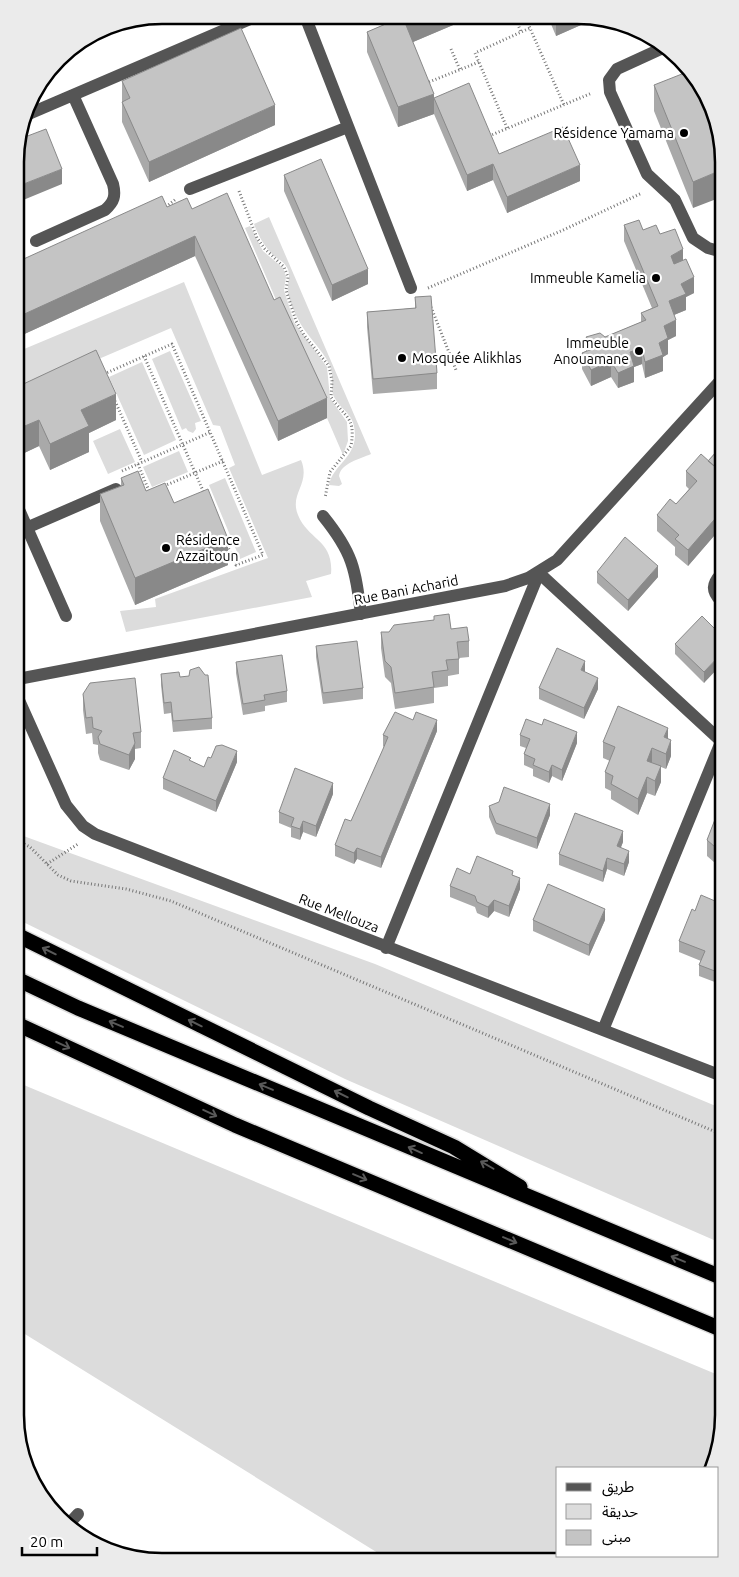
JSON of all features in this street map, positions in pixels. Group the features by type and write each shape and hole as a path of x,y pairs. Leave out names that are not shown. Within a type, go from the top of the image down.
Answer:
{"highway":[{"path":"24,938 360,1104 454,1146 501,1174 541,1203"},
{"path":"24,982 78,1008 715,1275"},
{"path":"24,1027 235,1125 715,1327"}],"street":[{"path":"33,112 238,24"},
{"path":"308,24 410,288"},
{"path":"658,50 617,69 611,74 608,86 642,166 675,200 693,238 708,248 715,250"},
{"path":"36,241 105,210 113,203 112,184 73,95"},
{"path":"190,189 348,127"},
{"name":"Rue Bani Acharid","path":"24,678 504,586 539,573 557,560 715,386"},
{"path":"24,529 140,478"},
{"path":"323,516 345,547 356,571 360,614"},
{"path":"24,534 66,616"},
{"path":"386,948 539,573 715,736"},
{"path":"715,582 713,588 715,595"},
{"name":"Rue Mellouza","path":"24,712 66,806 83,826 95,834 386,948 715,1073"},
{"path":"603,1030 715,757"},
{"path":"72,1520 78,1514"}],"path":[{"path":"518,24 521,32"},
{"path":"528,24 564,105"},
{"path":"507,128 475,53 530,28"},
{"path":"451,48 460,70"},
{"path":"429,82 479,62"},
{"path":"488,136 608,86"},
{"path":"232,173 257,238 265,249 284,267 288,277 286,290 296,321 304,335 329,366 332,381 332,397 347,413 350,421 353,438 351,446 330,472 323,516"},
{"path":"424,290 627,202 658,184"},
{"path":"158,212 190,189"},
{"path":"428,299 456,370"},
{"path":"107,383 104,374 172,344 263,556 236,565 225,540"},
{"path":"144,356 206,498"},
{"path":"111,392 140,463 140,478 150,492 223,461"},
{"path":"47,864 95,834"},
{"path":"24,844 58,875 71,881 126,889 171,901 715,1133"}],"green space":[{"path":"269,217 371,454 343,468 339,476 342,484 339,486 329,485 331,478 354,444 353,422 334,397 332,373 329,364 304,330 293,308 288,292 288,269 267,249 256,229 254,224"},
{"path":"250,226 263,251 283,268 286,277 284,290 294,322 327,367 330,398 347,422 348,441 343,455 245,228"},
{"path":"184,282 262,475 301,460 303,476 296,500 298,515 302,523 325,547 329,554 331,574 306,581 312,597 126,632 120,611 156,607 155,599 268,558 229,468 235,465 220,426 213,425 171,328 24,391 24,349"},
{"path":"170,351 201,421 195,423 196,429 193,433 186,428 182,430 152,359"},
{"path":"142,362 176,440 144,455 109,377"},
{"path":"120,429 135,462 108,474 93,441"},
{"path":"179,451 188,472 152,487 143,467"},
{"path":"225,478 256,552 240,559 209,485"},
{"path":"24,836 375,964 715,1106 715,1241 345,1079 24,922"},
{"path":"24,1085 715,1374 715,1424 713,1442 705,1467 556,1467 556,1553 378,1553 24,1333"}],"building":[{"path":"386,24 408,24 406,25 434,94 398,107 367,32"},
{"path":"241,28 275,105 149,162 122,102 130,98 122,81"},
{"path":"683,74 692,85 705,109 711,126 715,173 693,182 654,85"},
{"path":"469,83 499,154 563,127 580,165 507,197 493,164 467,175 434,98"},
{"path":"46,129 62,169 24,184 26,137"},
{"path":"321,159 368,269 332,285 284,175"},
{"path":"227,193 274,300 280,297 327,398 278,421 195,236 24,314 24,259 162,196 167,207 187,198 192,209"},
{"path":"639,220 643,230 656,225 660,234 675,229 683,249 671,256 674,264 686,259 694,277 681,284 686,294 669,301 676,320 664,326 668,338 659,343 663,355 645,362 642,348 630,352 634,366 618,373 611,361 591,370 582,353 592,349 586,337 600,333 605,337 646,320 641,313 658,306 624,225"},
{"name":"Mosquée Alikhlas","path":"431,296 437,373 373,379 367,312 416,308 415,297"},
{"path":"96,350 116,394 81,410 89,426 50,444 39,420 24,426 24,384"},
{"path":"715,453 715,467 708,461"},
{"path":"701,454 715,467 715,519 688,550 675,539 679,535 657,515 670,499 676,504 697,481 686,471"},
{"path":"138,471 146,491 165,483 174,503 208,489 228,539 135,578 100,494 124,485 121,478"},
{"path":"625,537 658,566 628,600 597,572"},
{"path":"449,614 451,629 467,627 469,641 457,642 459,659 446,660 448,670 432,672 434,687 395,693 391,667 385,661 381,632 389,632 394,625 434,620 434,616"},
{"path":"702,616 715,629 715,660 704,672 675,644"},
{"path":"357,641 363,688 323,693 316,646"},
{"path":"557,648 585,661 581,670 598,678 584,708 539,688"},
{"path":"282,655 287,691 264,695 265,700 243,704 236,662"},
{"path":"199,667 205,675 208,675 212,718 173,721 171,702 164,703 161,674 179,672 180,677 189,676 190,670"},
{"path":"135,678 141,732 133,733 135,743 129,755 100,744 98,737 102,731 93,728 92,717 86,718 83,694 90,683"},
{"path":"618,706 668,728 664,737 671,740 666,754 652,748 647,761 661,766 655,781 647,777 638,799 611,784 613,776 605,772 615,747 603,742"},
{"path":"395,712 413,720 416,712 437,720 381,857 357,848 354,853 335,845 345,819 351,821 388,737 383,735"},
{"path":"526,719 542,725 544,719 577,732 562,770 552,765 549,772 533,765 535,759 524,754 530,739 520,735"},
{"path":"222,745 237,751 216,801 163,778 174,750 204,767 208,757 211,758 216,746"},
{"path":"295,768 333,783 316,826 303,821 300,829 291,826 294,818 279,812"},
{"path":"504,787 550,804 537,838 496,823 489,806 499,802"},
{"path":"575,813 623,831 617,846 629,851 624,864 607,858 603,871 559,854"},
{"path":"715,819 715,847 707,840"},
{"path":"477,856 513,871 512,875 520,878 509,906 494,900 488,907 477,902 475,896 450,886 457,868 470,874"},
{"path":"548,884 605,909 589,945 533,920"},
{"path":"701,895 715,901 715,971 699,965 705,951 679,941 692,909 695,911"}],"place":[{"name":"Résidence Yamama","path":"684,133"},
{"name":"Immeuble Kamelia","path":"656,278"},
{"name":"Immeuble Anouamane","path":"639,351"},
{"name":"Mosquée Alikhlas","path":"402,358"},
{"name":"Résidence Azzaitoun","path":"166,548"}]}
